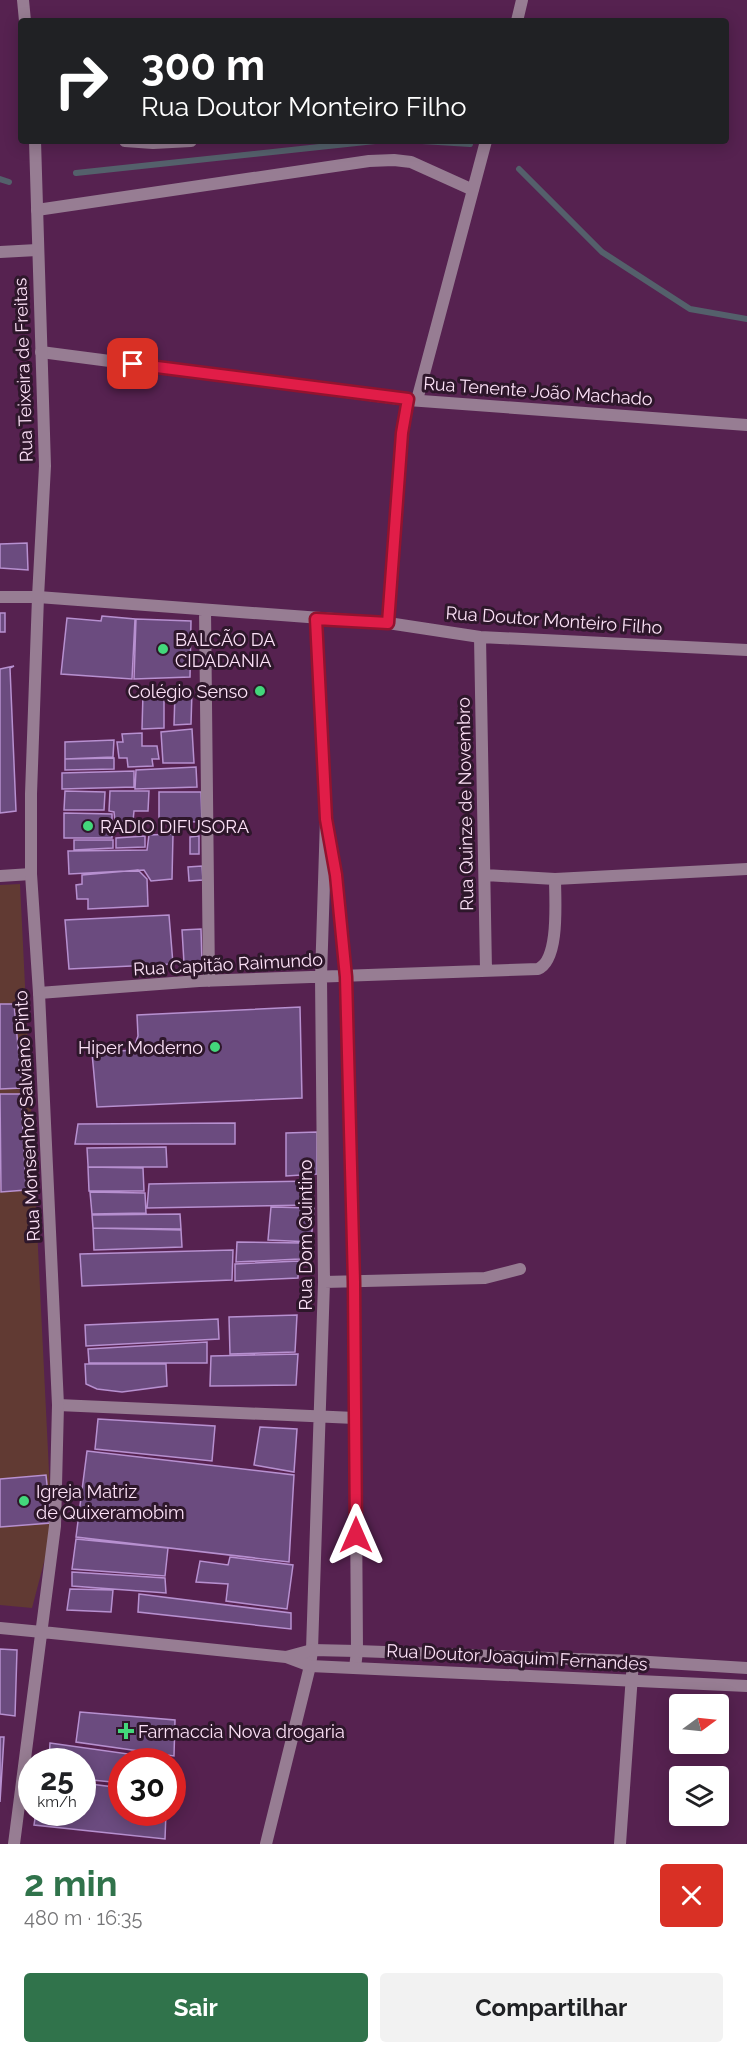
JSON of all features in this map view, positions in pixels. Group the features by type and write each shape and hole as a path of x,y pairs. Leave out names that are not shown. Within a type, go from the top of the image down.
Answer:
{"street":[{"path":"23,0 25,18"},
{"path":"518,18 522,0"},
{"name":"Rua Teixeira de Freitas","path":"35,144 45,466 38,597"},
{"path":"388,623 402,433 485,144"},
{"path":"38,210 369,161 411,162 473,190"},
{"path":"0,252 37,250"},
{"name":"Rua Tenente João Machado","path":"41,352 413,400 747,425"},
{"name":"Rua Doutor Monteiro Filho","path":"0,597 38,597 388,623 480,637 747,650"},
{"name":"Rua Monsenhor Salviano Pinto","path":"14,1844 55,1527 58,1405 39,993 31,874 31,794 38,597"},
{"path":"205,610 209,981"},
{"name":"Rua Dom Quintino","path":"266,1844 312,1650 324,1282 321,977 326,819 316,619"},
{"name":"Rua Quinze de Novembro","path":"480,637 486,970"},
{"name":"Rua Dom Quintino","path":"326,819 336,875 346,977 354,1282 357,1651 355,1668"},
{"path":"485,875 555,879 747,869"},
{"path":"0,876 31,874"},
{"name":"Rua Capitão Raimundo","path":"39,993 209,981 538,969 548,963 553,945 555,879"},
{"path":"324,1282 485,1278 520,1269"},
{"path":"58,1405 355,1418"},
{"name":"Rua Doutor Joaquim Fernandes","path":"0,1628 286,1656 310,1666 747,1686"},
{"name":"Rua Doutor Joaquim Fernandes","path":"286,1656 312,1650 357,1651 633,1661 747,1668"},
{"path":"620,1844 633,1661"}],"shaded area":[{"path":"20,884 52,1532 32,1608 0,1605 0,885"}],"building":[{"path":"27,543 28,570 0,568 0,544"},
{"path":"0,613 5,613 5,632 0,632"},
{"path":"102,616 135,619 132,679 61,674 67,618 101,621"},
{"name":"BALCÃO DA CIDADANIA","path":"136,619 191,621 190,677 134,679"},
{"path":"14,666 10,668 16,811 0,813 0,669"},
{"path":"192,691 191,724 174,725 175,692"},
{"path":"164,692 164,728 142,729 143,693"},
{"path":"192,729 194,763 163,763 161,732"},
{"path":"142,733 142,746 157,746 159,759 152,759 153,766 128,767 127,758 119,758 117,742 123,742 122,734"},
{"path":"114,740 113,757 65,759 65,742"},
{"path":"114,758 114,769 65,770 65,759"},
{"path":"196,767 197,787 135,789 136,770"},
{"path":"134,771 134,787 62,789 62,773"},
{"path":"65,791 105,792 104,810 64,810"},
{"path":"110,791 149,791 148,811 134,811 133,821 115,821 114,812 109,811"},
{"path":"159,792 201,792 202,822 159,821"},
{"name":"RADIO DIFUSORA","path":"64,813 112,814 112,838 64,838"},
{"path":"173,834 172,879 151,881 144,870 69,874 68,851 147,850 149,835"},
{"path":"145,836 145,847 116,848 116,838"},
{"path":"199,836 199,854 190,854 190,837"},
{"path":"74,840 113,840 113,848 74,850"},
{"path":"202,866 203,880 189,881 188,867"},
{"path":"138,870 147,879 148,906 88,909 88,899 77,899 76,885 82,884 82,875"},
{"path":"169,915 173,964 69,969 65,920"},
{"path":"201,929 202,962 184,963 182,930"},
{"path":"0,1004 14,1004 22,1088 0,1089"},
{"path":"300,1007 302,1098 97,1107 92,1053 133,1050 138,1036 137,1015"},
{"path":"0,1094 21,1094 26,1190 1,1192"},
{"path":"235,1123 235,1144 75,1144 78,1124"},
{"path":"317,1132 317,1174 286,1176 286,1133"},
{"path":"166,1147 167,1167 88,1167 87,1148"},
{"path":"88,1167 143,1168 144,1191 89,1191"},
{"path":"312,1181 310,1205 147,1208 149,1184"},
{"path":"90,1192 145,1193 146,1213 92,1214"},
{"path":"271,1207 314,1208 311,1242 268,1240"},
{"path":"180,1214 181,1229 93,1228 92,1215"},
{"path":"93,1228 181,1230 182,1247 94,1250"},
{"path":"237,1242 302,1243 300,1259 236,1262"},
{"path":"233,1250 232,1280 82,1286 80,1254"},
{"path":"299,1261 298,1278 235,1281 235,1264"},
{"path":"297,1315 295,1352 230,1354 229,1317"},
{"path":"218,1319 219,1339 86,1346 85,1325"},
{"path":"207,1342 207,1363 89,1363 88,1349"},
{"path":"298,1354 296,1385 210,1386 211,1356"},
{"path":"85,1364 166,1364 167,1386 122,1392 97,1389 86,1384"},
{"path":"98,1419 215,1426 212,1461 95,1449"},
{"path":"260,1427 297,1429 294,1472 254,1465"},
{"path":"87,1451 294,1475 289,1562 76,1537"},
{"name":"Igreja Matriz de Quixeramobim","path":"46,1475 51,1523 0,1527 0,1479"},
{"path":"76,1539 168,1548 165,1576 72,1569"},
{"path":"230,1557 293,1565 287,1609 226,1601 228,1584 196,1582 200,1561 228,1565"},
{"path":"72,1572 165,1578 166,1593 72,1586"},
{"path":"70,1589 113,1590 111,1612 67,1610"},
{"path":"139,1594 291,1613 291,1629 138,1612"},
{"path":"0,1649 17,1650 15,1716 0,1714"},
{"name":"Farmaccia Nova drogaria","path":"80,1712 175,1720 174,1748 118,1748 76,1742"},
{"path":"0,1737 4,1737 0,1802"},
{"path":"50,1743 86,1748 50,1748"},
{"path":"96,1749 108,1751 108,1782 96,1780"},
{"path":"96,1785 108,1786 108,1826 165,1826 165,1839 43,1826 96,1826"}],"waterway":[{"path":"76,173 347,144"},
{"path":"519,169 602,252 690,309 747,319"},
{"path":"0,179 9,182"}],"place":[{"name":"BALCÃO DA CIDADANIA","path":"163,649"},
{"name":"Colégio Senso","path":"260,691"},
{"name":"RADIO DIFUSORA","path":"88,826"},
{"name":"Hiper Moderno","path":"215,1047"},
{"name":"Igreja Matriz de Quixeramobim","path":"24,1501"},
{"name":"Farmaccia Nova drogaria","path":"126,1731"}],"route":[{"path":"133,364 408,399 402,433 388,623 316,619 326,819 336,875 346,977 354,1282 356,1535"}]}
